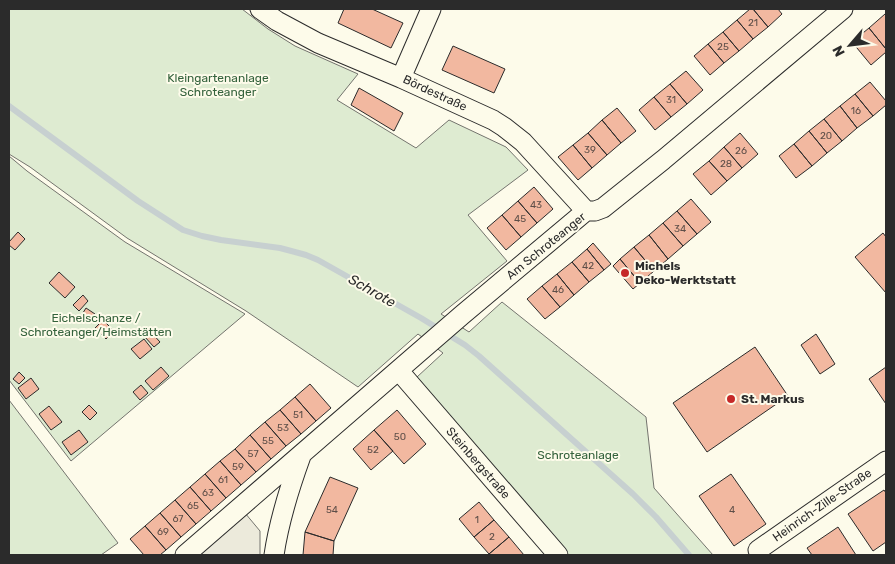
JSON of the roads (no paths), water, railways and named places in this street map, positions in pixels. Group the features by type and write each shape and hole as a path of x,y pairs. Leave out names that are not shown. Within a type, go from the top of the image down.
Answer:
{"street":[{"name":"Bördestraße","path":"260,9 318,43 402,78 504,126 523,142 586,211"},
{"path":"402,78 431,9"},
{"name":"Am Schroteanger","path":"185,555 586,211 599,210 610,202 843,9"},
{"name":"Steinbergstraße","path":"399,371 558,555"},
{"name":"Am Schroteanger","path":"274,555 290,485 302,455"},
{"name":"Heinrich-Zille-Straße","path":"758,550 886,461"}],"waterway":[{"name":"Schrote","path":"9,106 138,201 183,230 221,240 280,248 306,255 421,318 465,345 633,494 689,555"}],"place":[{"name":"Michels Deko-Werktstatt","path":"625,273"},
{"name":"St. Markus","path":"731,399"}],"park label":[{"name":"Kleingartenanlage Schroteanger","path":"218,85"},
{"name":"Eichelschanze / Schroteanger/Heimstätten","path":"96,325"},
{"name":"Schroteanlage","path":"578,455"}]}
